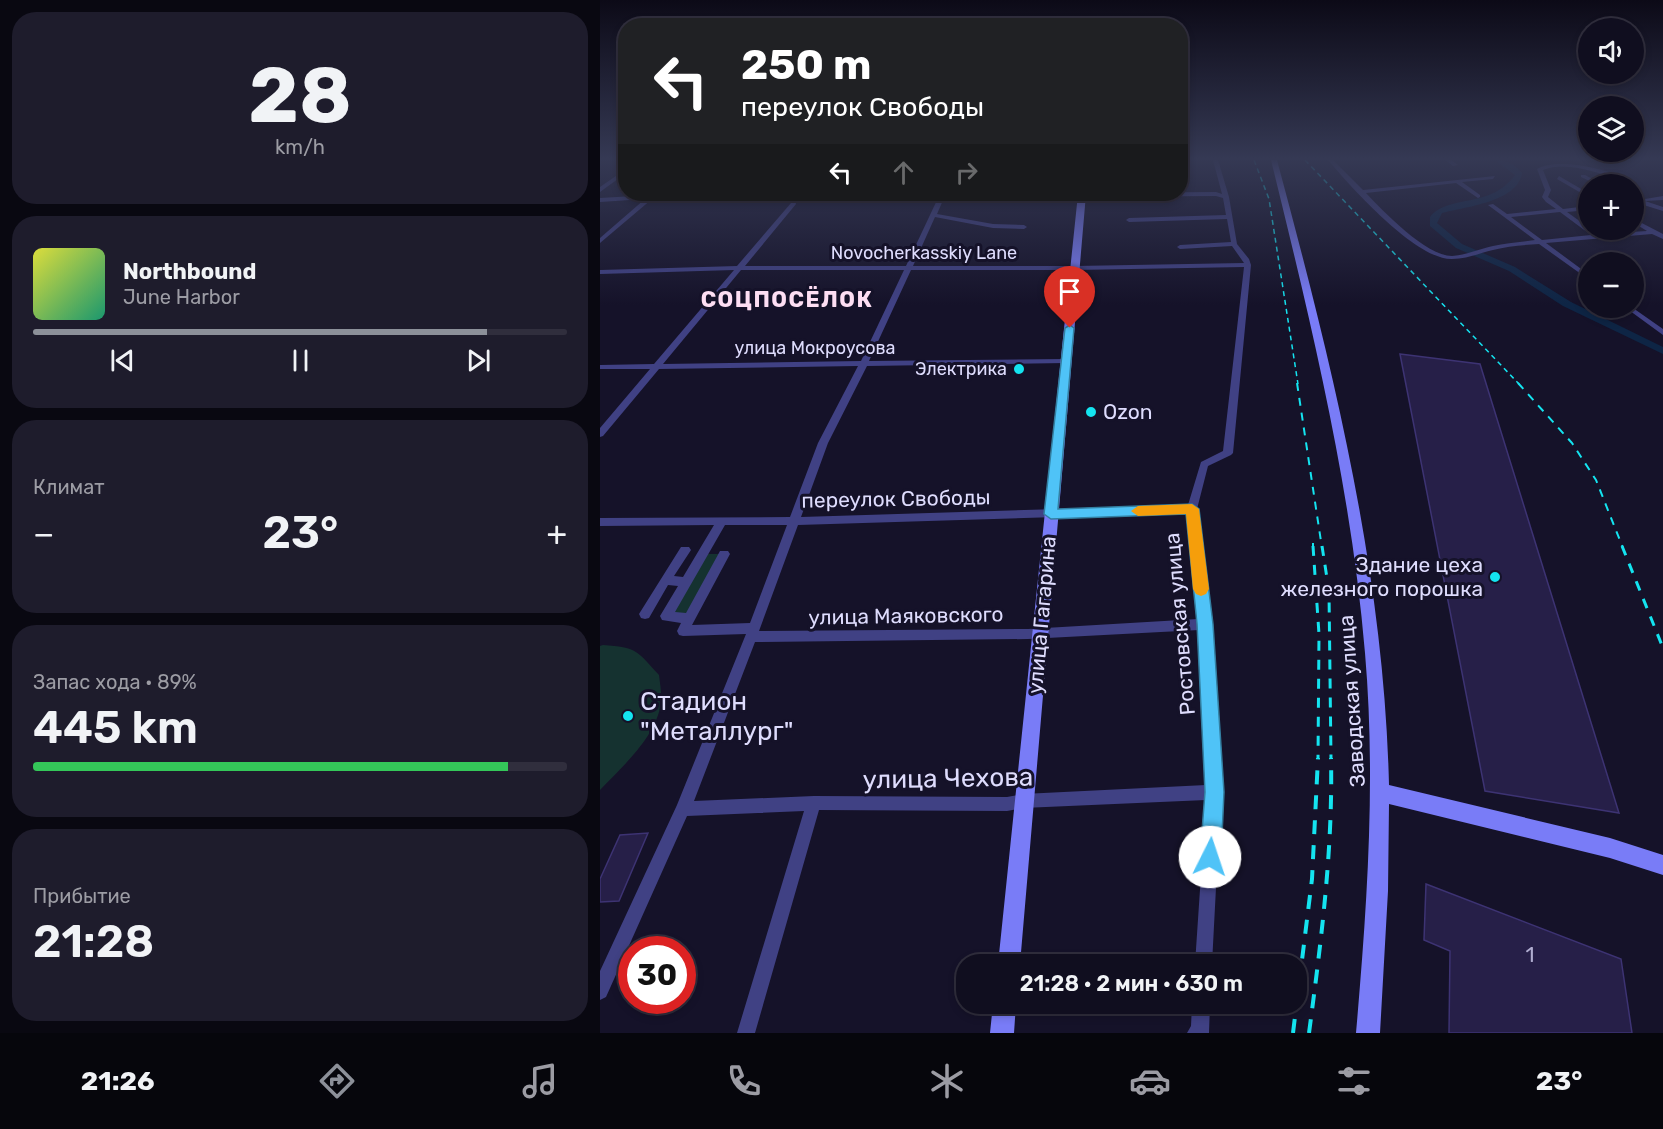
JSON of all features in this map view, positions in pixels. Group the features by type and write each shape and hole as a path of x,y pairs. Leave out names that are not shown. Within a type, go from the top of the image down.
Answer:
{"main road":[{"name":"улица Гагарина","path":"1010,954 1081,208"},
{"name":"Заводская улица","path":"1286,208 1344,448 1356,518 1373,654 1380,792 1374,962 1368,1033"},
{"path":"1380,792 1610,848 1663,865"},
{"path":"1002,1033 1004,1014"}],"street":[{"path":"600,241 638,208"},
{"path":"600,434 790,208"},
{"path":"600,991 683,808 823,443 863,365 936,208"},
{"path":"1228,208 1234,244 1248,265"},
{"path":"1379,208 1419,245 1443,257 1463,258 1473,253 1540,241 1578,238"},
{"path":"1496,208 1578,270"},
{"path":"1559,208 1578,222"},
{"path":"1507,216 1578,209"},
{"path":"933,215 993,226 1024,227"},
{"path":"1129,220 1230,218"},
{"path":"1644,227 1663,237"},
{"path":"1644,233 1651,232"},
{"path":"1180,247 1234,244"},
{"name":"Novocherkasskiy Lane","path":"600,272 740,268 1075,268 1248,265"},
{"name":"Ростовская улица","path":"1205,954 1215,792 1205,624 1192,509 1204,464 1228,453 1248,265"},
{"path":"1643,318 1663,333"},
{"name":"улица Мокроусова","path":"600,367 1066,361"},
{"name":"переулок Свободы","path":"600,522 795,521 1192,509"},
{"path":"722,521 666,616 689,619 724,554"},
{"path":"645,614 685,550"},
{"path":"665,580 687,582"},
{"name":"улица Маяковского","path":"689,619 683,631 1041,632 1205,624"},
{"name":"улица Чехова","path":"683,808 814,803 1007,804 1023,801 1215,792"},
{"path":"746,1033 814,803"},
{"path":"1198,1033 1201,1014"}],"green space":[{"path":"708,554 721,554 686,617 670,615"},
{"name":"Стадион \"Металлург\"","path":"600,646 623,647 641,655 659,675 661,703 653,728 646,739 600,790"}],"building":[{"name":"Здание цеха железного порошка","path":"1400,354 1480,364 1619,813 1485,791"},
{"path":"648,833 619,901 600,902 600,879 620,835"},
{"path":"1426,884 1621,959 1632,1033 1449,1033 1450,951 1424,940"}],"waterway":[{"path":"1452,208 1439,211 1434,217 1433,224 1459,246 1512,269 1567,304 1663,351"}],"railway":[{"path":"1270,208 1298,384"},
{"path":"1351,208 1519,384"},
{"path":"1297,383 1322,548"},
{"path":"1518,383 1572,443 1596,480 1623,548"},
{"path":"1313,546 1319,634 1318,759"},
{"path":"1322,546 1329,591 1331,759"},
{"path":"1622,546 1663,648"},
{"path":"1293,1033 1312,879 1318,758"},
{"path":"1309,1033 1328,861 1331,759"}],"slow traffic":[{"path":"1138,511 1192,509 1201,589"}],"place":[{"name":"Электрика","path":"1019,369"},
{"name":"Ozon","path":"1091,412"},
{"name":"Здание цеха железного порошка","path":"1495,577"},
{"name":"Стадион \"Металлург\"","path":"628,716"}],"district":[{"name":"СОЦПОСЁЛОК","path":"787,299"}],"route":[{"path":"1070,328 1051,514 1192,509 1205,624 1215,792 1210,857"}]}
